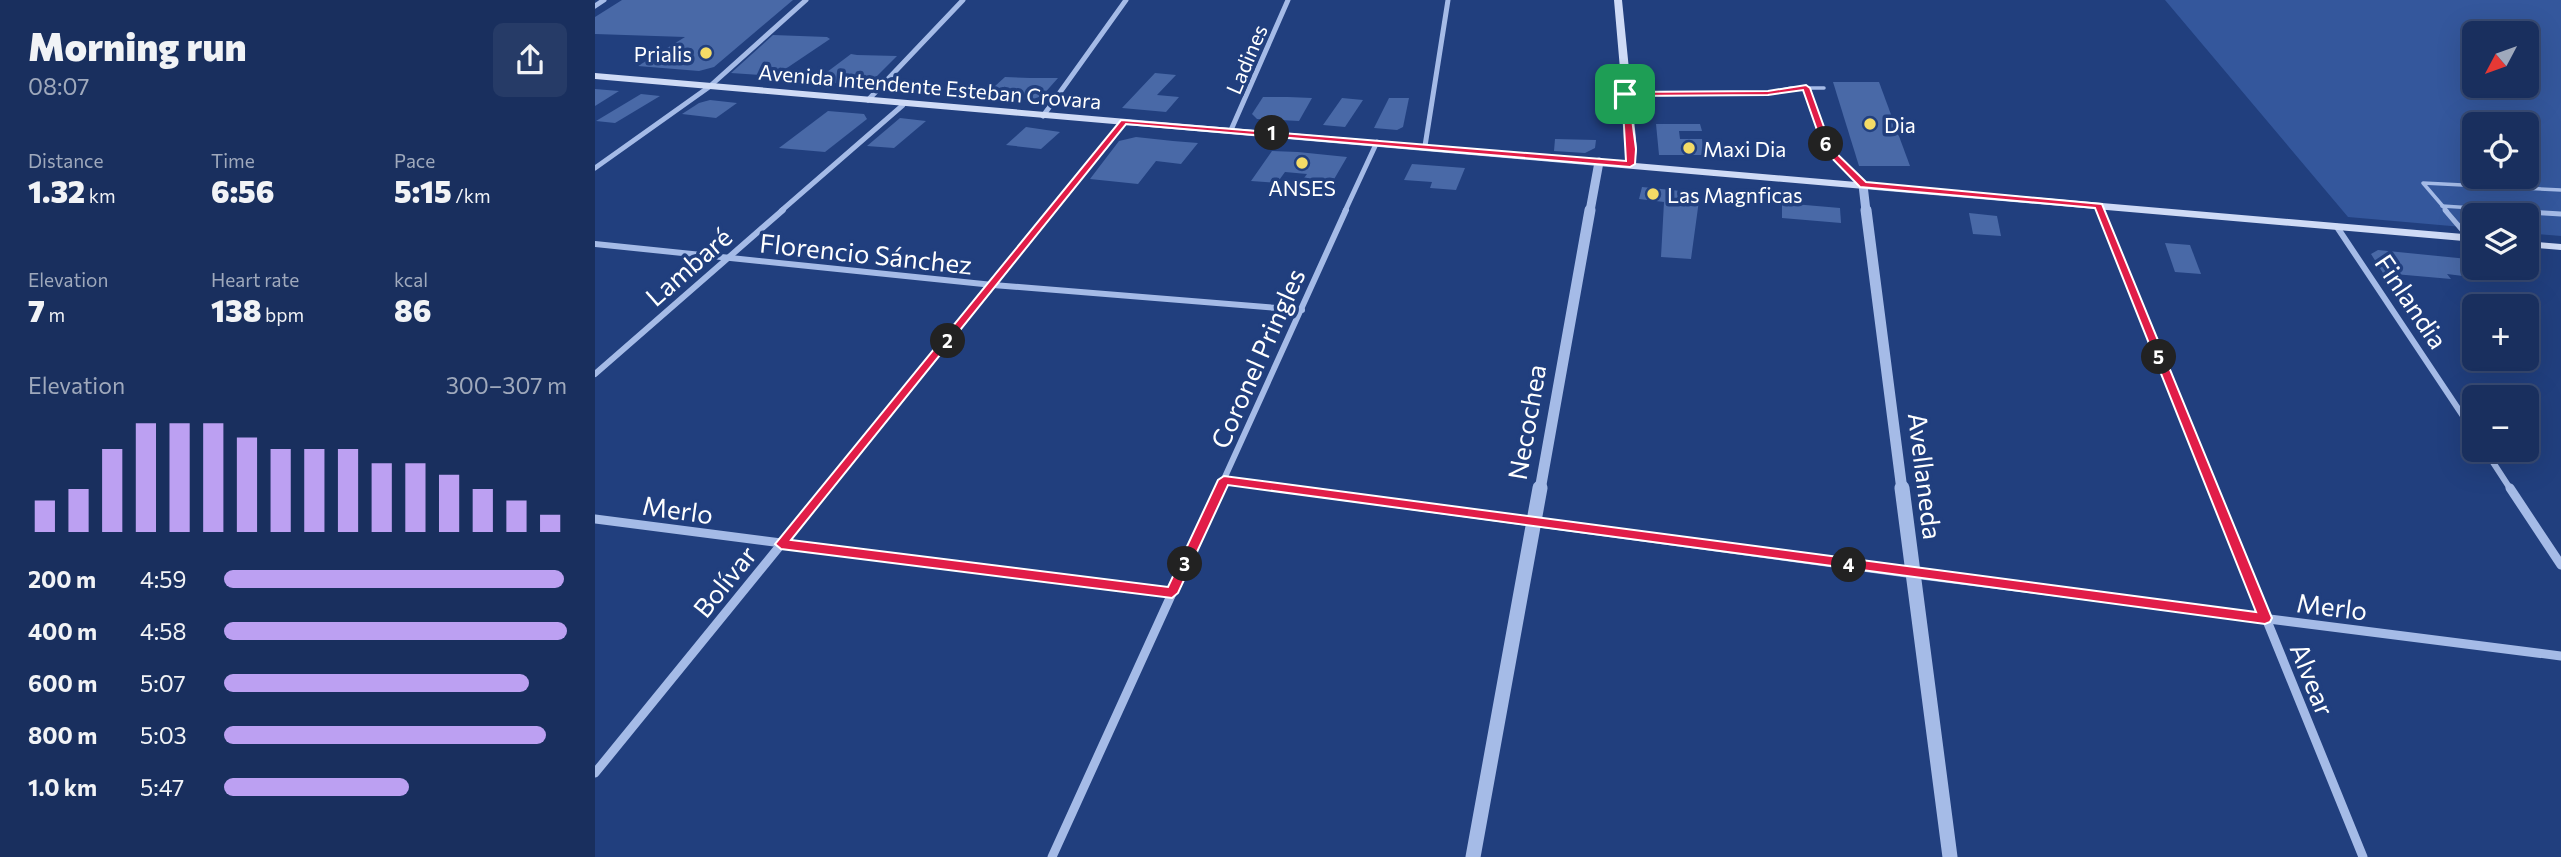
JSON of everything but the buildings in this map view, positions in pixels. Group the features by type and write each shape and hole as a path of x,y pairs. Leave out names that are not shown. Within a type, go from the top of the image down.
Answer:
{"main road":[{"path":"1618,0 1632,149 1630,164"},
{"name":"Avenida Intendente Esteban Crovara","path":"595,76 2462,238"},
{"path":"2539,245 2561,247"}],"street":[{"path":"595,6 604,0"},
{"path":"595,168 709,86 806,0"},
{"path":"868,100 963,0"},
{"path":"1043,116 1126,0"},
{"name":"Ladines","path":"1231,130 1288,0"},
{"path":"1425,146 1448,0"},
{"name":"Lambaré","path":"595,374 903,104"},
{"name":"Bolívar","path":"595,773 1124,122"},
{"name":"Coronel Pringles","path":"1052,857 1377,142"},
{"name":"Necochea","path":"1472,857 1599,162"},
{"name":"Avellaneda","path":"1863,185 1950,857"},
{"name":"Alvear","path":"2099,206 2363,857"},
{"name":"Finlandia","path":"2337,227 2462,414"},
{"name":"Florencio Sánchez","path":"595,244 993,285 1302,310"},
{"path":"2493,462 2561,565"},
{"name":"Merlo","path":"1224,480 1914,574 2561,656"},
{"name":"Merlo","path":"595,519 1172,593"}],"lane":[{"path":"1806,88 1828,150 1863,185"},
{"path":"1625,94 1768,93 1824,88"},
{"path":"2462,228 2423,183 2561,190"},
{"path":"2442,206 2561,214"}],"shaded area":[{"path":"2165,0 2561,0 2561,236 2539,234 2539,203 2462,203 2462,227 2348,217"}],"place":[{"name":"Prialis","path":"706,53"},
{"name":"Dia","path":"1870,124"},
{"name":"Maxi Dia","path":"1689,148"},
{"name":"ANSES","path":"1302,163"},
{"name":"Las Magnficas","path":"1653,194"}],"route":[{"path":"1806,88 1828,150 1863,185 2099,206 2265,618 1914,574 1224,480 1172,593 781,544 1124,122 1630,164 1632,149 1625,94 1768,93 1806,88"}]}
